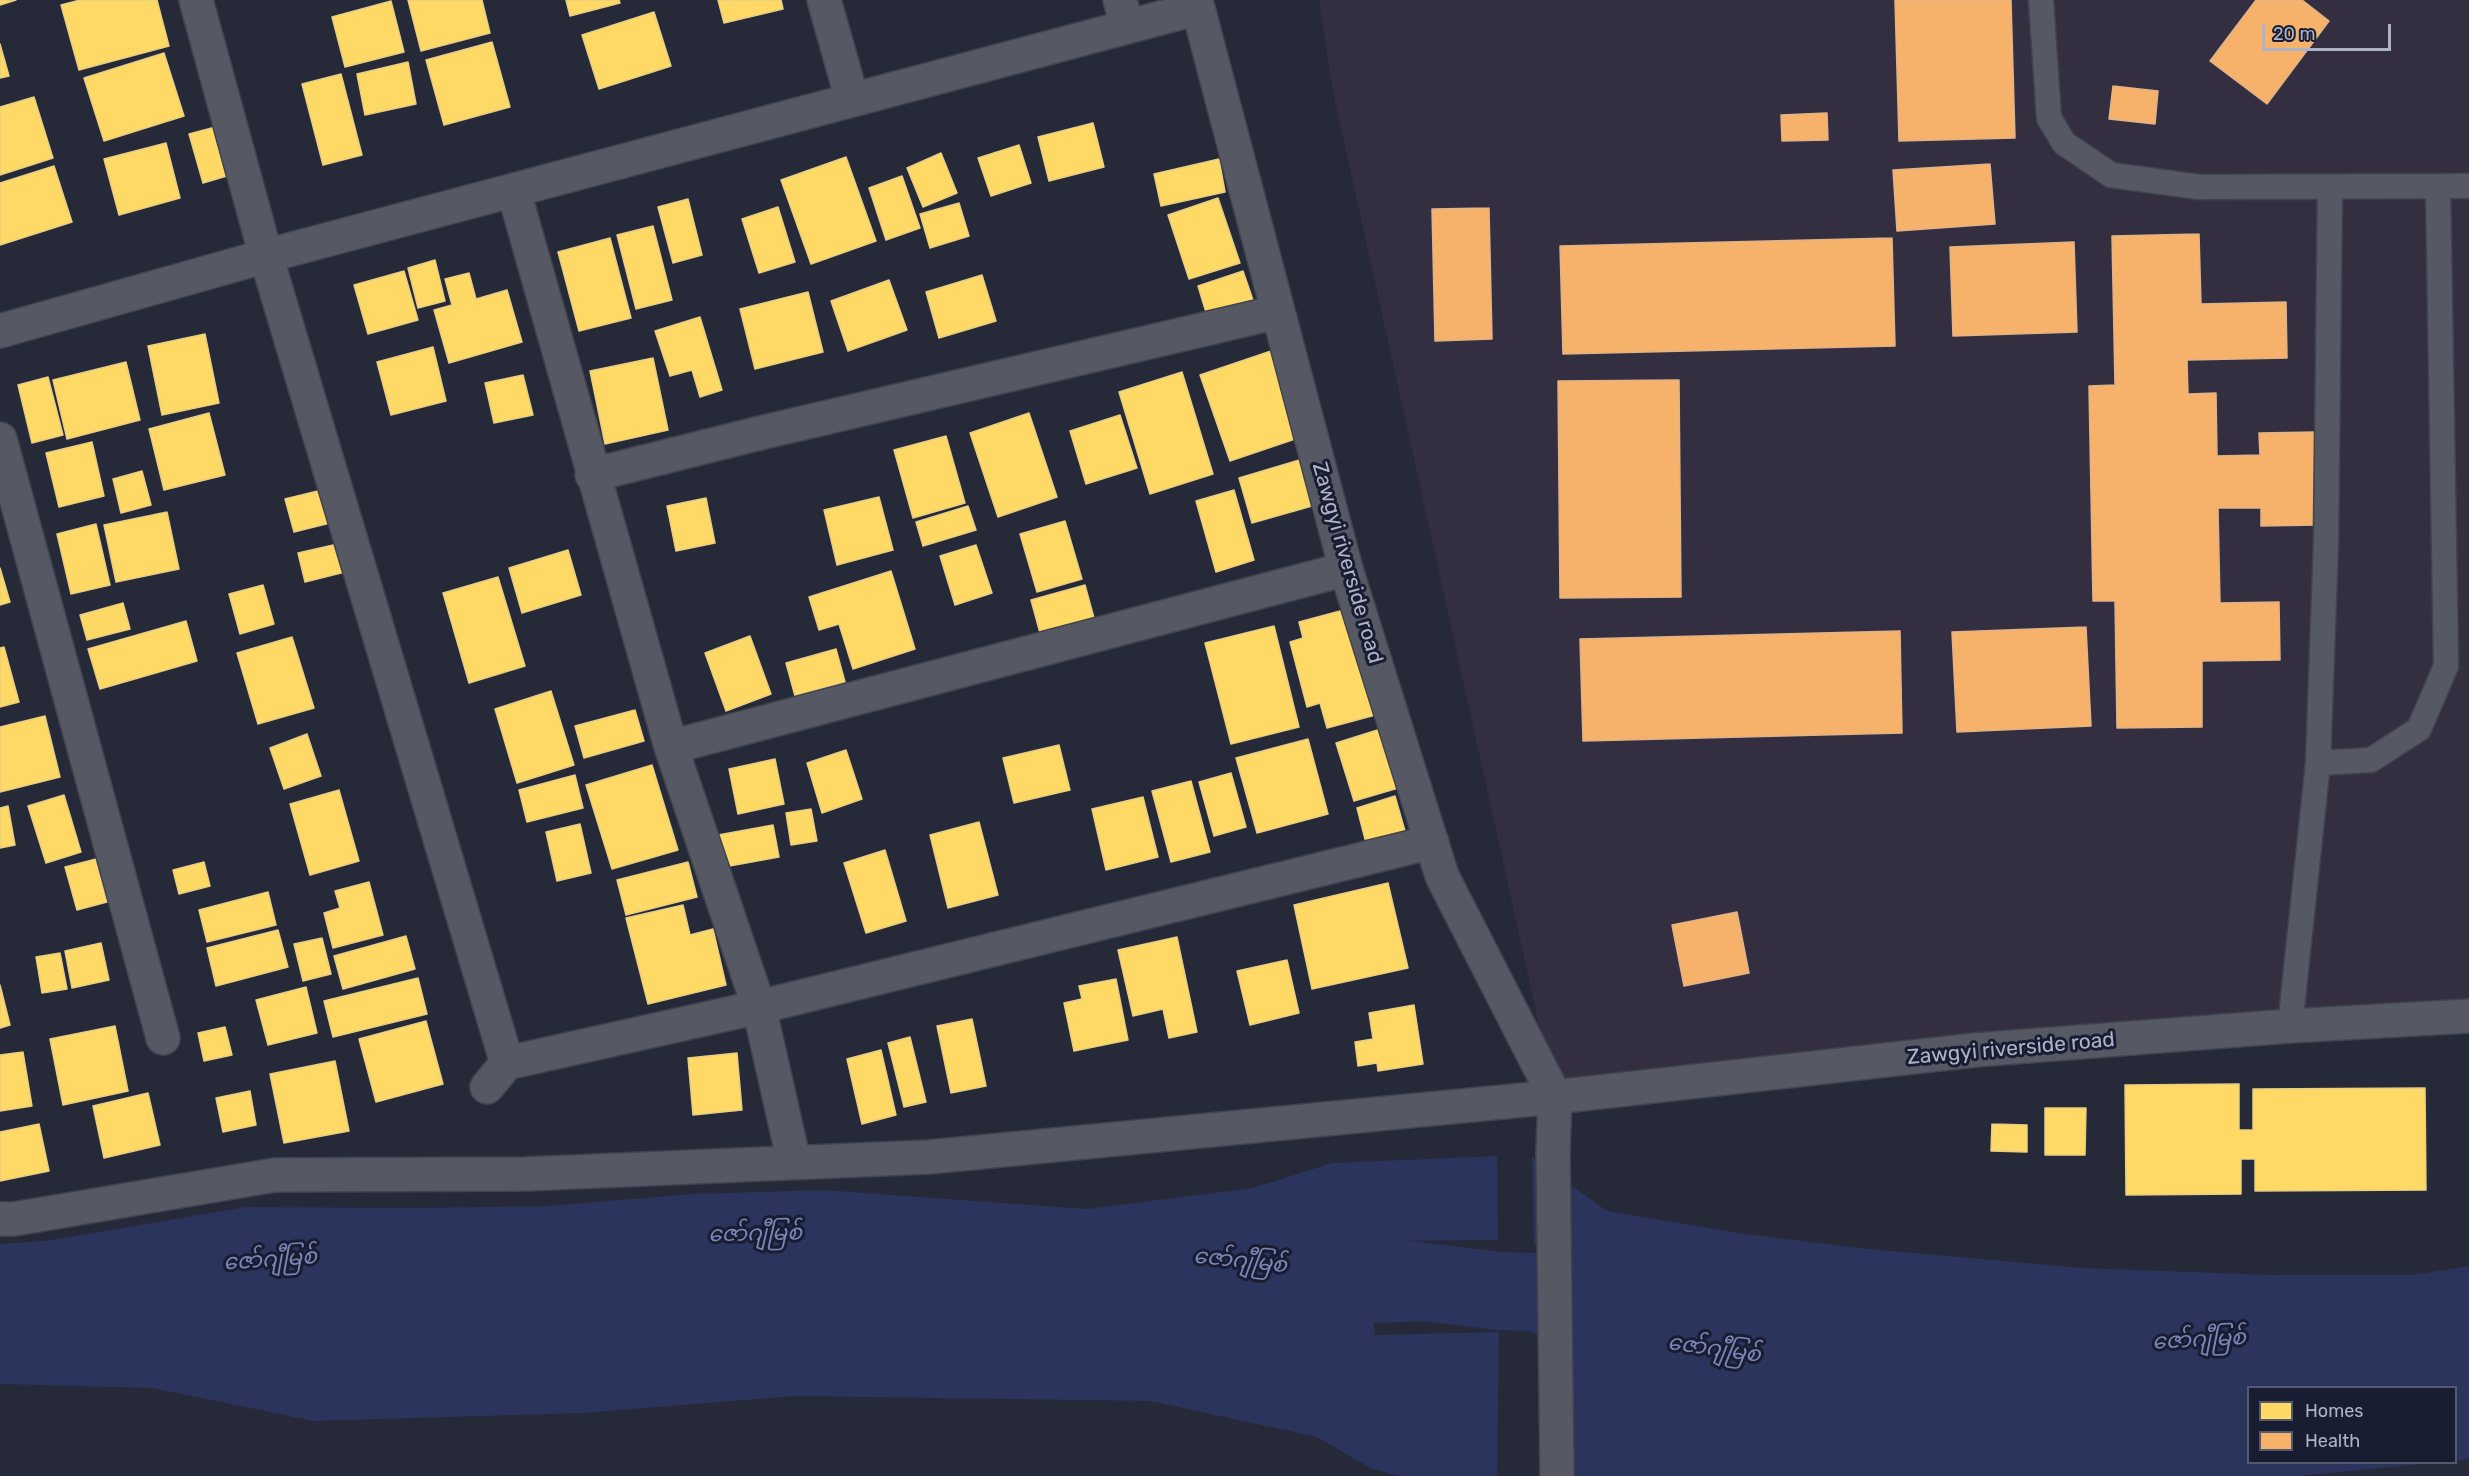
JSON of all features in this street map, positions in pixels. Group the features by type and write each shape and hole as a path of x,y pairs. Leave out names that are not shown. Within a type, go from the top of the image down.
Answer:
{"street":[{"path":"196,0 497,1075 759,1007 1432,842"},
{"path":"824,0 852,99"},
{"name":"Zawgyi riverside road","path":"1124,13 1198,8 1346,570 1442,876 1555,1097 1553,1152 1557,1476"},
{"path":"0,331 266,256 514,192 852,99 1124,13"},
{"path":"514,192 592,475 671,747 759,1007 794,1162"},
{"path":"592,475 760,433 1278,312"},
{"path":"0,439 163,1038"},
{"path":"671,747 1346,570"},
{"name":"Zawgyi riverside road","path":"1555,1097 1975,1050 2290,1026 2469,1016"},
{"path":"0,1219 14,1219 276,1175 525,1174 929,1157 1555,1097"}],"lane":[{"path":"2041,0 2049,118 2064,143 2111,175 2199,187 2469,186"},
{"path":"2290,1026 2318,763 2326,542 2330,187"},
{"path":"2318,763 2371,760 2419,729 2446,666 2438,187"}],"shaded area":[{"path":"1319,0 2469,0 2469,1012 1555,1097 1333,92"}],"water":[{"path":"1497,1156 1498,1240 1378,1241 1377,1253 1498,1253 1499,1319 1374,1323 1375,1335 1499,1332 1497,1476 1401,1476 1372,1469 1317,1437 1150,1401 795,1396 583,1413 314,1421 152,1388 0,1384 0,1244 45,1241 246,1207 547,1206 693,1194 823,1190 1087,1209 1253,1188 1332,1163"},
{"path":"1532,1157 1607,1211 1738,1233 1859,1248 2082,1268 2273,1275 2413,1275 2469,1266 2469,1459 2457,1460 2457,1386 2247,1386 2247,1464 2423,1464 2297,1476 1540,1476 1537,1337 1565,1336 1565,1323 1536,1324 1535,1257 1564,1256 1564,1245 1534,1245"}],"building: Homes":[{"path":"0,0 16,0 0,5"},
{"path":"80,0 157,0 169,46 79,70 61,5"},
{"path":"408,0 482,0 490,33 421,51"},
{"path":"566,0 619,0 620,3 570,16"},
{"path":"718,0 781,0 783,9 724,23"},
{"path":"391,1 404,52 345,67 332,17"},
{"path":"654,12 671,66 599,89 582,35"},
{"path":"492,42 510,107 444,125 426,60"},
{"path":"0,44 9,76 0,78"},
{"path":"164,53 184,116 104,141 84,78"},
{"path":"408,62 416,104 365,115 357,74"},
{"path":"341,74 362,155 323,165 302,84"},
{"path":"34,97 53,158 0,175 0,107"},
{"path":"1093,123 1104,167 1049,181 1038,137"},
{"path":"223,125 237,173 203,183 189,134"},
{"path":"166,143 180,198 119,215 104,159"},
{"path":"1019,145 1031,183 991,196 978,158"},
{"path":"941,153 957,193 923,207 907,168"},
{"path":"846,157 876,241 811,264 781,180"},
{"path":"1219,159 1225,192 1161,206 1154,174"},
{"path":"54,166 72,222 0,245 0,183"},
{"path":"902,176 920,228 886,240 869,188"},
{"path":"1218,198 1240,263 1189,279 1168,215"},
{"path":"688,199 702,255 673,263 658,207"},
{"path":"959,203 969,236 930,248 920,214"},
{"path":"778,207 795,262 759,273 742,219"},
{"path":"653,226 672,300 636,309 617,235"},
{"path":"610,238 631,318 579,331 558,252"},
{"path":"435,260 445,301 418,308 408,268"},
{"path":"404,271 418,320 368,334 354,285"},
{"path":"1243,271 1254,303 1208,319 1198,286"},
{"path":"469,273 476,299 507,290 522,342 449,363 434,310 452,305 445,279"},
{"path":"982,275 996,321 939,338 926,292"},
{"path":"889,280 907,330 848,351 831,301"},
{"path":"808,292 823,352 755,369 740,309"},
{"path":"700,317 722,390 700,397 692,370 670,376 655,331"},
{"path":"205,334 219,403 162,415 148,346"},
{"path":"433,347 446,401 391,415 377,362"},
{"path":"1271,351 1301,437 1230,461 1200,375"},
{"path":"653,358 668,430 605,444 590,371"},
{"path":"126,362 140,420 67,439 53,380"},
{"path":"1182,372 1213,474 1150,494 1119,392"},
{"path":"523,375 533,415 494,423 485,383"},
{"path":"48,377 63,435 32,443 18,385"},
{"path":"209,413 225,475 164,490 149,429"},
{"path":"1029,413 1057,497 998,517 970,433"},
{"path":"1120,415 1137,468 1086,484 1070,431"},
{"path":"946,436 965,503 913,518 894,450"},
{"path":"92,442 104,496 59,507 46,453"},
{"path":"1306,458 1319,504 1252,523 1239,478"},
{"path":"142,471 151,505 121,513 113,479"},
{"path":"330,488 338,521 294,532 285,499"},
{"path":"1234,490 1254,560 1216,572 1196,501"},
{"path":"879,497 893,550 837,565 824,510"},
{"path":"706,498 715,543 676,551 667,506"},
{"path":"968,506 976,530 923,546 916,522"},
{"path":"167,512 179,569 116,582 104,525"},
{"path":"1065,521 1082,579 1037,592 1020,534"},
{"path":"96,524 110,585 71,594 57,534"},
{"path":"342,543 349,571 305,582 298,553"},
{"path":"976,545 992,593 955,605 940,556"},
{"path":"568,550 581,595 522,613 509,568"},
{"path":"0,568 10,602 0,605"},
{"path":"891,571 915,649 853,669 839,624 819,630 809,597"},
{"path":"498,577 525,666 469,683 443,593"},
{"path":"263,585 274,624 240,634 229,594"},
{"path":"1085,585 1094,618 1040,633 1031,600"},
{"path":"123,603 130,629 87,640 80,615"},
{"path":"1355,607 1383,713 1327,728 1320,703 1307,707 1290,642 1303,638 1299,622"},
{"path":"186,621 197,661 100,689 88,649"},
{"path":"1274,626 1299,727 1231,744 1205,643"},
{"path":"750,636 771,694 726,711 705,653"},
{"path":"292,637 314,708 258,724 237,653"},
{"path":"4,647 19,702 0,707 0,648"},
{"path":"836,649 845,682 795,696 786,663"},
{"path":"551,691 574,765 517,783 495,709"},
{"path":"635,710 644,741 584,758 575,726"},
{"path":"45,716 60,777 0,792 0,727"},
{"path":"1387,727 1405,786 1354,801 1336,743"},
{"path":"307,734 321,776 284,789 270,748"},
{"path":"1308,739 1328,814 1257,833 1236,758"},
{"path":"1059,745 1070,790 1014,803 1003,758"},
{"path":"846,750 862,799 822,813 807,763"},
{"path":"775,759 784,804 738,814 729,769"},
{"path":"652,765 678,850 612,869 586,785"},
{"path":"1231,773 1246,827 1214,836 1199,782"},
{"path":"575,775 583,808 527,822 519,790"},
{"path":"1191,781 1210,852 1171,862 1152,791"},
{"path":"339,790 359,861 310,875 290,804"},
{"path":"64,795 81,852 46,863 28,806"},
{"path":"1395,796 1405,831 1366,843 1357,808"},
{"path":"1143,797 1158,857 1106,870 1092,809"},
{"path":"8,806 15,845 0,848 0,808"},
{"path":"811,809 817,841 791,845 786,813"},
{"path":"979,822 998,895 948,908 930,835"},
{"path":"580,824 591,873 557,881 546,832"},
{"path":"773,825 779,857 724,867 718,835"},
{"path":"885,850 906,921 866,933 844,863"},
{"path":"96,859 107,902 77,910 65,867"},
{"path":"204,862 210,886 179,894 173,870"},
{"path":"688,862 697,897 626,915 617,880"},
{"path":"369,882 383,935 333,948 324,913 340,908 335,891"},
{"path":"1388,883 1408,968 1312,989 1294,905"},
{"path":"268,892 276,925 207,942 199,910"},
{"path":"683,905 690,935 713,929 726,985 648,1004 626,918"},
{"path":"278,930 288,967 216,986 207,948"},
{"path":"406,936 415,969 343,989 334,956"},
{"path":"1177,937 1197,1032 1169,1038 1163,1009 1133,1016 1118,950"},
{"path":"322,938 331,974 303,981 294,944"},
{"path":"101,943 109,980 72,988 65,951"},
{"path":"60,953 67,989 42,993 36,957"},
{"path":"1287,960 1299,1013 1250,1025 1237,971"},
{"path":"418,978 427,1014 333,1037 324,1001"},
{"path":"1116,979 1128,1040 1074,1051 1064,1003 1082,999 1079,986"},
{"path":"0,985 10,1025 0,1028"},
{"path":"306,987 317,1033 268,1045 256,1000"},
{"path":"1414,1005 1423,1064 1378,1071 1377,1063 1358,1066 1355,1042 1373,1039 1369,1013"},
{"path":"972,1019 986,1086 951,1093 937,1026"},
{"path":"426,1021 443,1084 376,1102 359,1039"},
{"path":"115,1026 128,1091 63,1105 50,1039"},
{"path":"225,1027 232,1055 204,1061 198,1033"},
{"path":"910,1037 926,1102 904,1107 888,1043"},
{"path":"881,1050 896,1115 862,1124 847,1059"},
{"path":"23,1052 32,1106 0,1111 0,1055"},
{"path":"737,1053 742,1110 693,1115 688,1058"},
{"path":"335,1061 349,1131 284,1143 270,1074"},
{"path":"2239,1084 2239,1130 2253,1130 2253,1089 2425,1088 2426,1190 2255,1191 2255,1159 2241,1159 2241,1194 2126,1195 2125,1085"},
{"path":"250,1091 256,1125 223,1132 216,1098"},
{"path":"148,1093 160,1145 104,1158 93,1106"},
{"path":"2045,1108 2086,1108 2085,1155 2045,1155"},
{"path":"39,1124 49,1171 0,1181 0,1132"},
{"path":"1992,1124 2027,1125 2027,1152 1991,1151"}],"building: Health":[{"path":"1895,0 2011,0 2015,138 1899,141"},
{"path":"2256,0 2302,0 2329,21 2267,104 2210,61"},
{"path":"2113,86 2158,91 2155,124 2109,119"},
{"path":"1827,113 1828,140 1782,141 1781,115"},
{"path":"1990,164 1995,224 1897,231 1893,170"},
{"path":"1489,208 1492,339 1435,341 1432,209"},
{"path":"2199,234 2201,304 2286,302 2287,358 2187,360 2188,394 2216,393 2217,456 2260,455 2259,433 2316,432 2317,525 2261,526 2261,508 2218,508 2220,603 2279,602 2280,660 2202,661 2202,727 2117,728 2115,601 2093,601 2089,386 2115,385 2112,236"},
{"path":"1892,238 1895,346 1563,354 1560,246"},
{"path":"2074,242 2077,332 1953,336 1950,247"},
{"path":"1679,380 1681,597 1560,598 1558,381"},
{"path":"2086,627 2091,726 1957,732 1952,632"},
{"path":"1900,631 1902,733 1583,741 1580,639"},
{"path":"1737,912 1749,973 1684,986 1672,925"}],"waterway":[{"name":"ဇော်ဂျီမြစ်","path":"1392,1278 1499,1291 1536,1292 1635,1332"}]}
